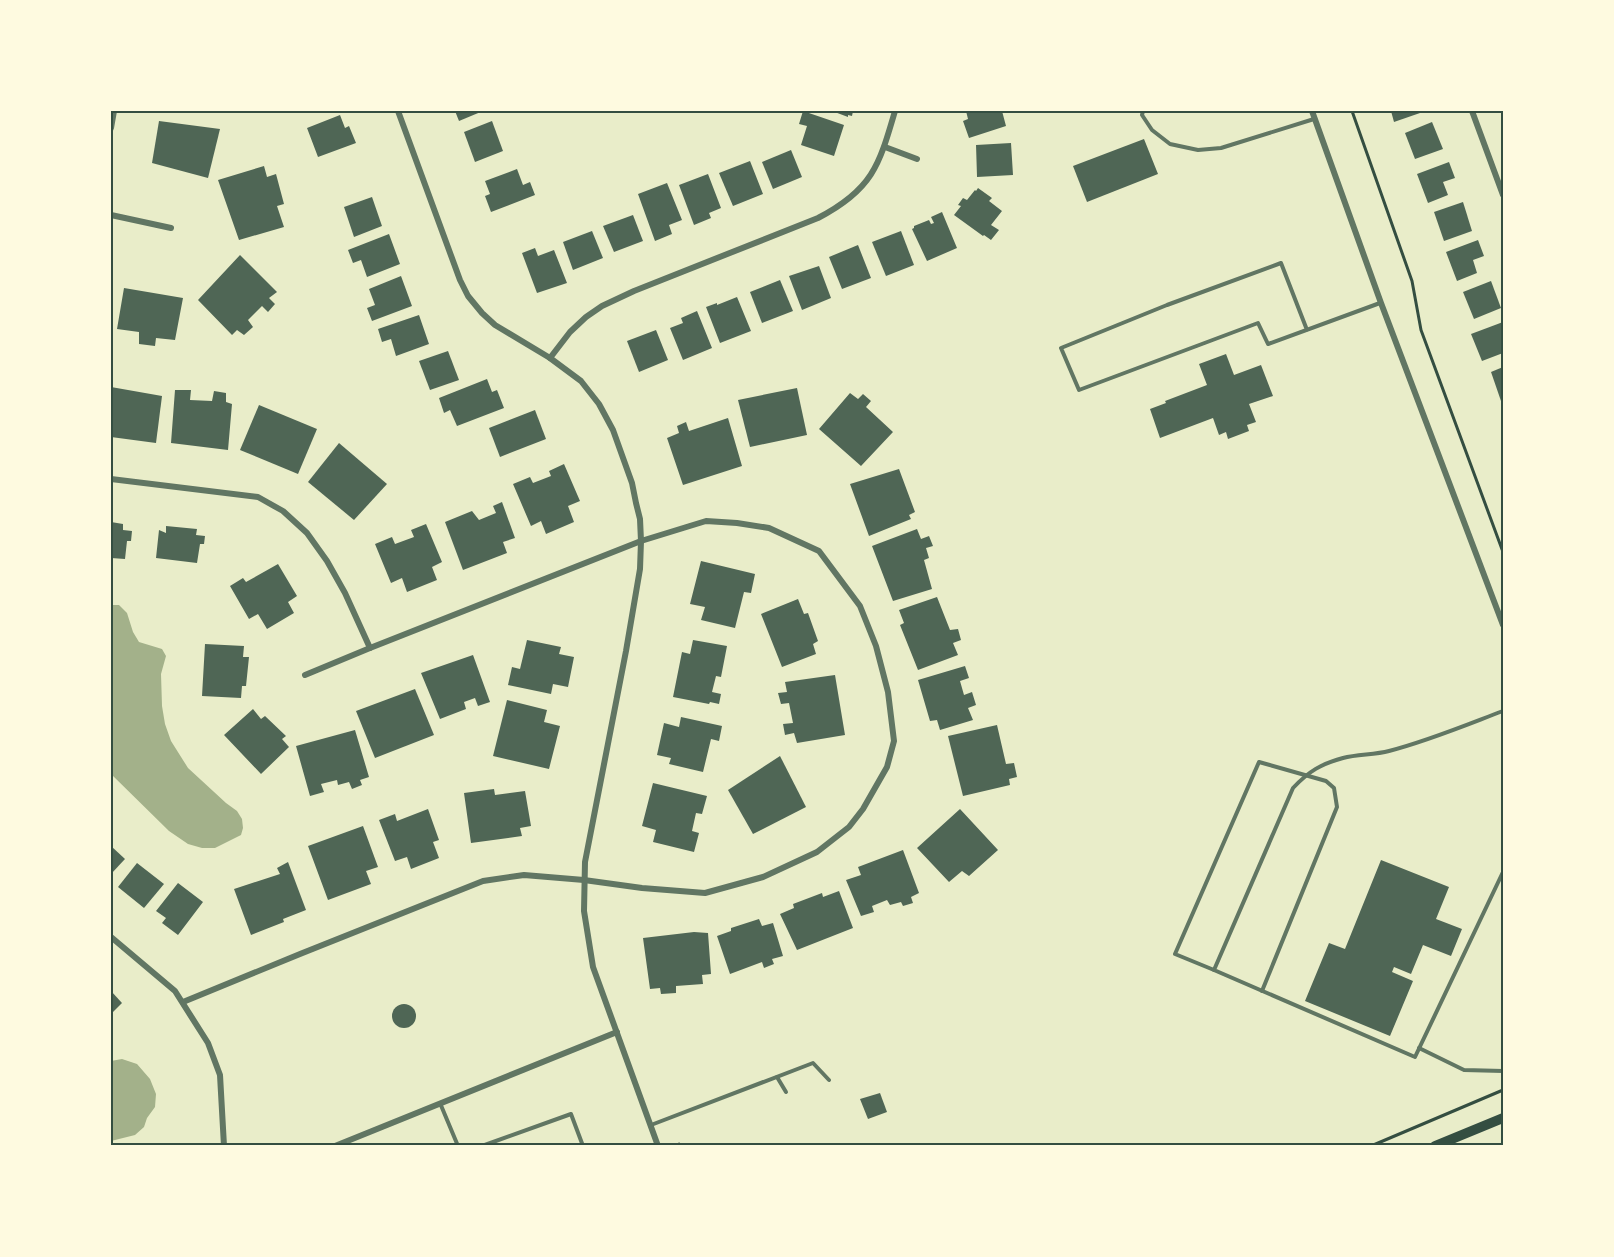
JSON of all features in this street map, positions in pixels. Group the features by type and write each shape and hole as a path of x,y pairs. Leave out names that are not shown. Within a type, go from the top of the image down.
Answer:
{"main road":[{"path":"1435,1146 1503,1118"}],"street":[{"path":"111,128 114,111"},
{"path":"398,111 460,280 468,296 495,325 550,358 581,381 599,404 613,430 632,483 640,519 640,569 585,862 584,911 593,967 658,1146"},
{"path":"550,358 570,332 602,306 634,291 818,218 839,207 871,176 885,147 895,111"},
{"path":"1312,111 1381,303 1503,625"},
{"path":"1472,111 1503,195"},
{"path":"885,147 917,159"},
{"path":"111,215 171,228"},
{"path":"111,479 258,497 283,511 307,533 327,561 345,593 370,648"},
{"path":"183,1002 483,881 524,875 705,893 763,877 817,852 849,827 863,809 887,767 894,741 888,692 876,646 860,606 819,551 769,528 736,523 706,521 641,541 305,675"},
{"path":"111,937 175,991 208,1043 220,1075 224,1146"},
{"path":"335,1146 617,1032"}],"lane":[{"path":"1143,111 1142,115 1152,130 1170,144 1198,150 1221,148 1314,119"},
{"path":"1307,330 1281,263 1167,305 1061,348 1079,390 1258,323 1268,344 1307,330 1381,303"},
{"path":"1214,970 1293,788 1305,775 1311,770 1344,758 1388,752 1503,711"},
{"path":"1262,991 1337,807 1334,788 1326,781 1259,762 1175,954 1415,1057 1503,872"},
{"path":"1419,1048 1464,1070 1503,1071"},
{"path":"651,1125 813,1063 829,1080"},
{"path":"777,1077 786,1092"},
{"path":"440,1103 458,1146"},
{"path":"482,1146 571,1114 583,1146"}],"path":[{"path":"1352,111 1412,281 1421,330 1503,552"},
{"path":"1371,1146 1503,1090"}],"shaded area":[{"path":"111,605 119,605 127,613 139,642 162,649 166,656 161,674 162,706 171,741 188,768 237,811 242,819 241,835 215,848 202,848 188,844 169,831 111,774"},
{"path":"122,1059 137,1064 150,1079 156,1094 155,1107 144,1127 135,1135 111,1141 111,1061"}],"building":[{"path":"455,111 483,111 459,121"},
{"path":"803,111 844,125 834,156 801,145 807,126 799,124"},
{"path":"832,111 853,111 852,116 848,115 848,117"},
{"path":"966,111 1002,111 1006,126 969,138 963,121 968,119"},
{"path":"1391,111 1419,111 1420,113 1394,122"},
{"path":"340,115 345,128 349,126 356,143 318,157 307,128"},
{"path":"159,121 220,129 208,178 152,163"},
{"path":"492,121 503,151 475,162 464,132"},
{"path":"1432,122 1443,149 1415,159 1405,133"},
{"path":"1144,139 1158,174 1087,202 1073,166"},
{"path":"1011,143 1013,175 977,177 976,145"},
{"path":"791,150 802,177 773,189 762,162"},
{"path":"750,161 763,194 733,206 719,173"},
{"path":"1449,162 1455,178 1443,182 1448,195 1428,203 1417,174"},
{"path":"264,166 267,177 276,174 284,204 277,206 284,227 239,240 218,180"},
{"path":"517,169 523,185 530,182 535,195 491,212 485,196 490,194 485,181"},
{"path":"708,174 721,208 709,213 711,218 694,225 679,185"},
{"path":"667,183 682,220 669,225 672,234 655,241 638,194"},
{"path":"978,188 992,198 989,201 1002,211 991,225 999,230 991,240 954,215 961,206 958,205 963,198 967,200"},
{"path":"372,197 382,226 354,237 344,207"},
{"path":"1463,202 1472,231 1444,241 1434,212"},
{"path":"942,212 957,248 927,261 912,229 929,220 931,224 934,223 931,217"},
{"path":"633,215 643,241 614,252 603,226"},
{"path":"592,231 603,258 573,270 563,242"},
{"path":"901,231 914,265 886,276 872,242"},
{"path":"389,234 400,264 367,277 361,260 353,263 348,250"},
{"path":"1478,240 1484,256 1473,260 1477,273 1457,281 1446,252"},
{"path":"858,245 871,278 842,289 829,257"},
{"path":"535,248 538,256 554,250 567,283 537,293 522,253"},
{"path":"240,255 277,292 269,298 275,304 268,312 262,306 248,320 253,327 244,335 237,330 232,335 198,300"},
{"path":"819,266 831,298 802,310 789,276"},
{"path":"401,276 412,306 372,321 367,308 375,305 369,289"},
{"path":"780,280 793,311 762,323 750,292"},
{"path":"1491,281 1501,308 1474,319 1463,292"},
{"path":"124,288 183,298 175,340 156,338 155,346 139,344 139,332 117,329"},
{"path":"737,297 751,331 720,343 706,307"},
{"path":"697,311 712,348 683,360 670,328 683,323 681,318"},
{"path":"419,315 429,344 396,356 391,339 382,342 378,329"},
{"path":"1503,322 1503,353 1482,361 1471,334"},
{"path":"656,330 668,360 639,372 627,341"},
{"path":"448,351 459,380 430,390 419,361"},
{"path":"1226,354 1234,375 1261,365 1273,396 1249,404 1256,422 1247,425 1249,431 1228,439 1226,432 1219,435 1213,418 1160,438 1150,409 1207,385 1199,364"},
{"path":"1503,367 1503,400 1501,401 1491,372"},
{"path":"487,379 492,392 497,390 504,408 457,426 450,410 444,413 439,398"},
{"path":"111,387 162,396 156,443 111,437"},
{"path":"797,388 807,435 750,447 738,400"},
{"path":"175,390 191,390 190,400 212,401 214,391 226,393 226,402 232,404 228,450 171,443"},
{"path":"850,393 858,399 863,394 871,401 866,407 893,432 861,466 819,429"},
{"path":"259,405 317,429 298,474 240,450"},
{"path":"535,410 546,439 500,457 489,428"},
{"path":"728,418 742,466 683,485 667,438 679,433 677,426 686,422 689,431"},
{"path":"339,443 387,484 354,520 308,482"},
{"path":"564,464 580,501 568,506 574,522 546,534 541,521 531,526 513,484 530,477 533,483 551,476 549,471"},
{"path":"899,469 915,512 909,515 911,519 869,536 850,484"},
{"path":"502,502 515,538 503,542 507,553 463,570 445,522 472,511 479,520 496,513 493,506"},
{"path":"111,522 123,524 123,530 132,531 131,541 127,541 125,559 111,558"},
{"path":"426,524 442,562 432,567 437,580 407,592 402,578 391,583 375,544 392,537 395,544 414,537 411,530"},
{"path":"166,526 197,529 196,535 205,536 204,544 200,544 197,563 156,558 159,530 166,533"},
{"path":"917,529 921,539 929,536 933,546 926,548 929,558 924,560 932,589 893,601 872,546"},
{"path":"701,561 755,574 751,593 744,592 735,628 701,620 705,607 690,604"},
{"path":"278,564 297,596 288,602 294,613 267,629 258,614 249,619 230,586 243,578 246,582"},
{"path":"937,597 950,630 958,629 961,640 953,643 958,655 918,670 900,625 904,623 899,610"},
{"path":"798,599 804,614 808,613 818,641 813,644 816,654 782,667 761,614"},
{"path":"527,640 561,647 559,654 574,657 568,687 553,684 551,694 508,685 512,667 520,669"},
{"path":"693,640 727,646 721,677 716,676 712,692 721,694 719,704 673,697 682,652 690,654"},
{"path":"205,644 244,646 243,657 249,657 246,686 242,686 241,698 202,696"},
{"path":"473,655 490,702 478,706 475,698 464,702 466,709 440,719 421,673"},
{"path":"965,666 969,678 960,681 964,695 972,692 976,705 968,708 973,720 940,730 937,720 930,721 918,680"},
{"path":"835,675 845,735 797,743 794,733 785,735 783,724 793,723 789,703 781,704 778,693 787,692 785,682"},
{"path":"415,689 434,735 375,758 356,711"},
{"path":"507,700 547,710 544,722 560,726 549,769 493,756"},
{"path":"253,709 261,719 265,716 286,736 282,739 289,747 261,774 224,735"},
{"path":"681,717 722,726 719,741 711,739 703,772 669,764 671,758 657,755 664,723 679,727"},
{"path":"997,725 1006,764 1014,763 1017,777 1009,779 1010,785 963,796 948,736"},
{"path":"355,730 369,777 360,780 362,785 352,789 349,782 338,785 337,780 321,784 324,792 310,796 296,746"},
{"path":"780,756 806,807 753,834 728,790"},
{"path":"653,783 707,796 702,814 696,813 692,831 699,833 694,852 653,842 656,830 642,826"},
{"path":"494,789 495,795 525,791 531,826 520,828 522,836 471,843 464,793"},
{"path":"428,809 439,840 433,842 439,858 411,869 407,857 395,861 379,820 395,814 397,821"},
{"path":"960,809 998,850 969,876 962,871 949,882 917,848"},
{"path":"363,826 378,867 366,871 371,884 328,900 308,846"},
{"path":"111,846 125,859 111,874"},
{"path":"903,850 919,893 911,897 913,903 903,906 901,902 890,905 887,900 872,906 874,912 861,916 846,880 861,875 858,867"},
{"path":"1381,860 1449,887 1436,919 1462,929 1451,956 1423,945 1411,974 1394,967 1392,972 1413,981 1390,1036 1305,1001 1329,943 1345,949"},
{"path":"288,862 306,910 283,919 284,922 251,935 234,889 280,874 277,868"},
{"path":"137,863 164,884 144,908 118,887"},
{"path":"178,883 203,902 178,935 162,923 166,918 156,911"},
{"path":"839,891 853,928 797,950 780,914 794,908 793,904 822,893 823,897"},
{"path":"759,919 762,926 773,923 783,956 772,959 774,964 764,968 762,962 730,974 717,936 731,931 731,928"},
{"path":"694,932 708,933 711,974 702,975 703,984 676,986 676,993 661,994 660,988 650,989 643,938"},
{"path":"111,991 122,1003 111,1014"},
{"path":"404,1004 412,1008 416,1016 412,1024 404,1028 396,1024 392,1016 396,1008"},
{"path":"880,1093 887,1112 868,1119 860,1099"}]}
